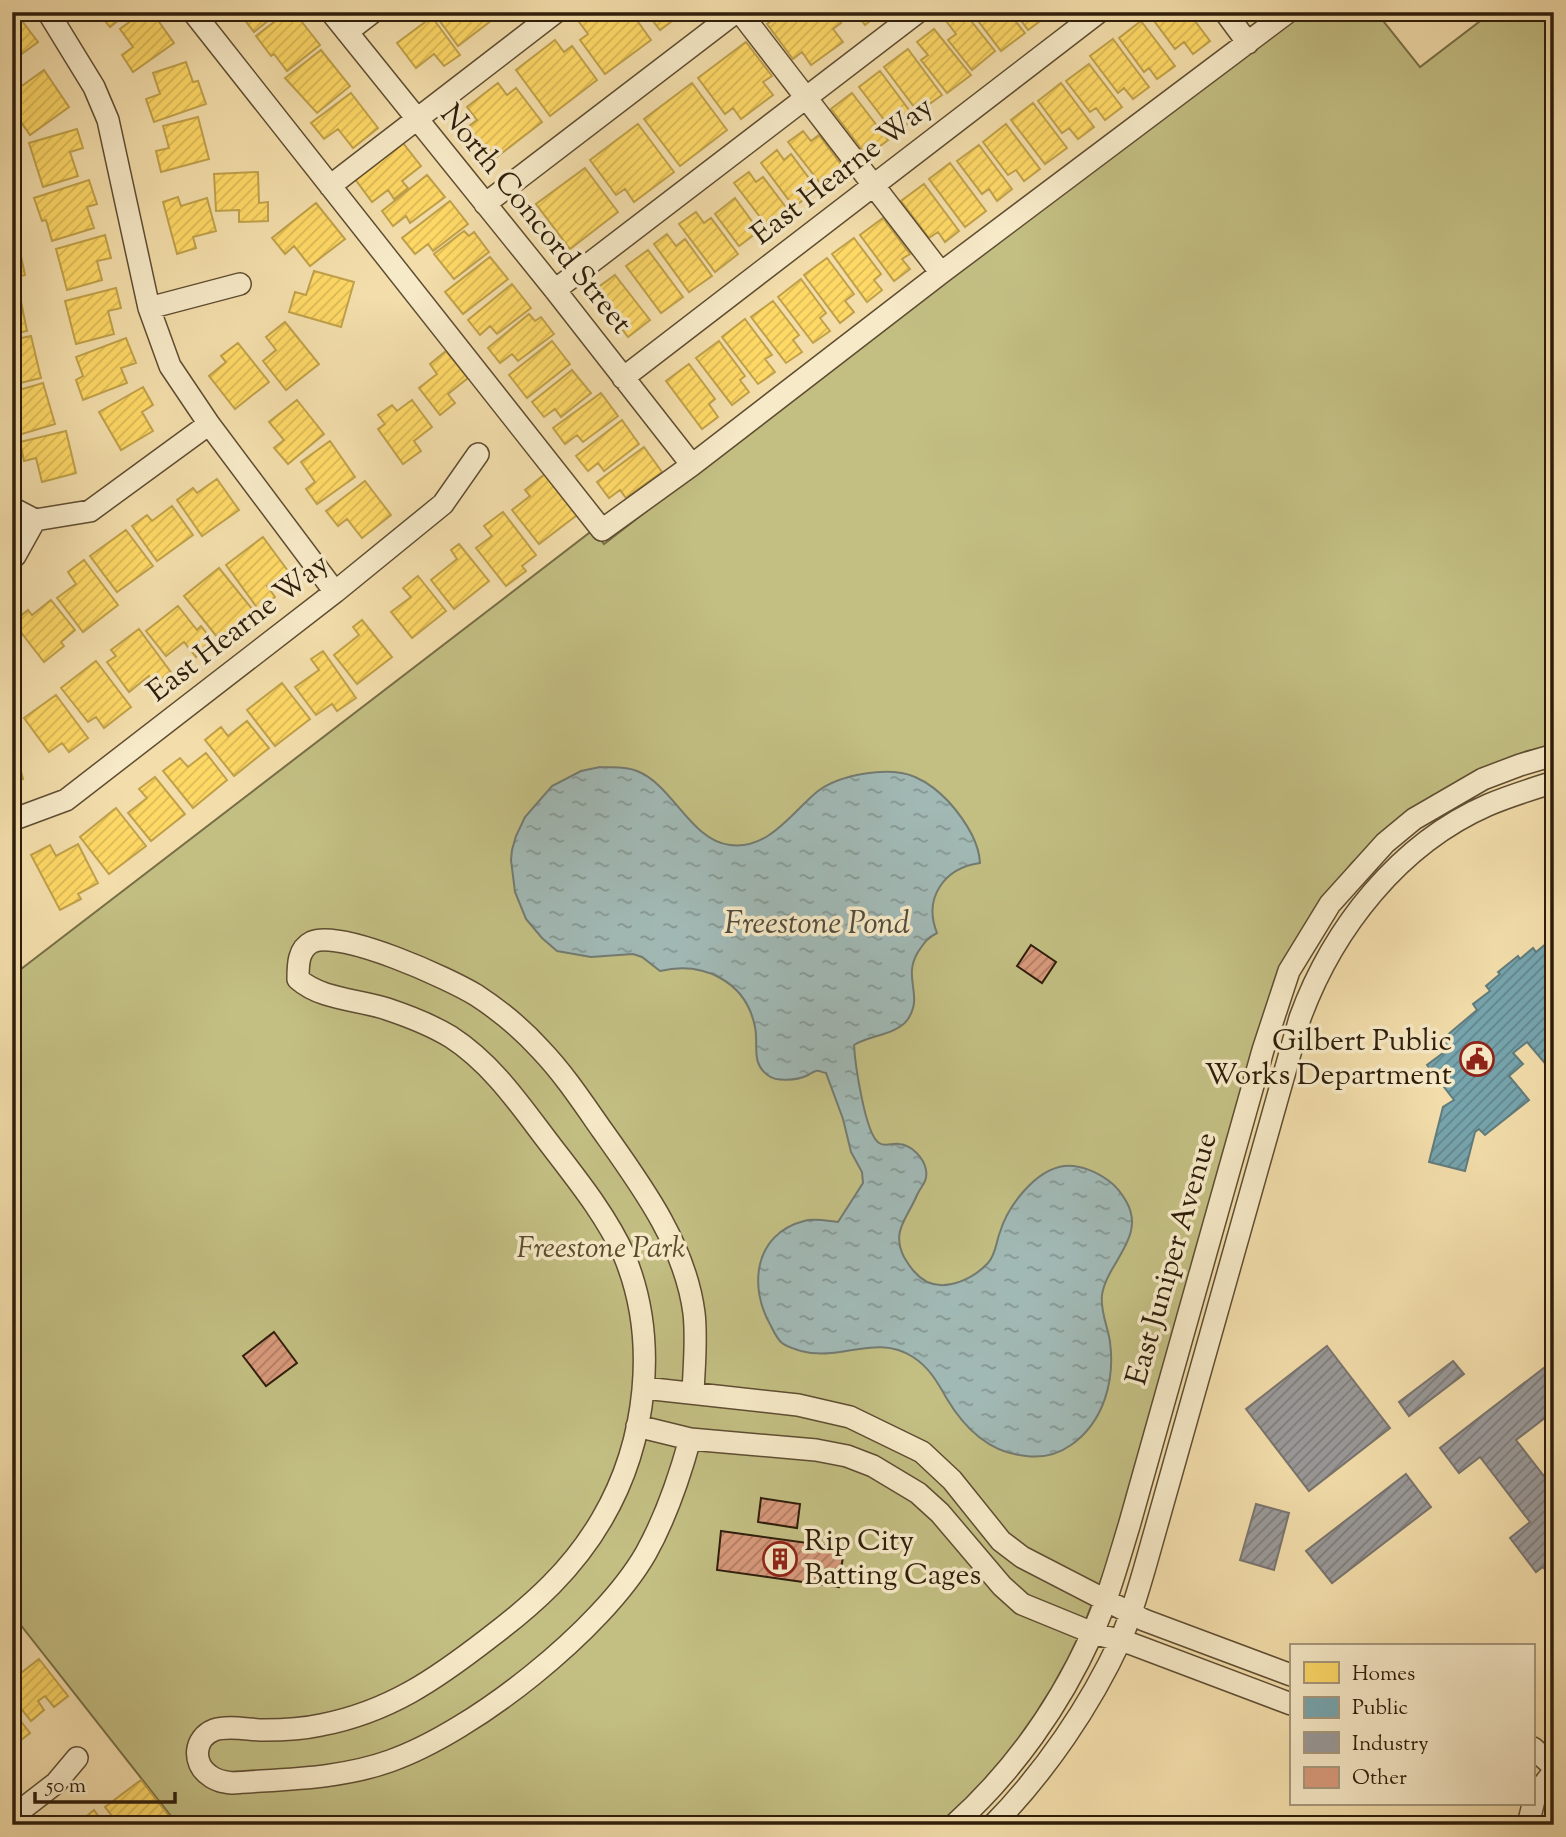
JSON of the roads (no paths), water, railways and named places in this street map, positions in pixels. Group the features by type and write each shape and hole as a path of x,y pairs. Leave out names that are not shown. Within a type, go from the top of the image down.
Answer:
{"street":[{"path":"48,12 94,87 108,120 149,308 170,366 209,424 335,592"},
{"path":"193,12 602,530 692,465 941,273 1288,12"},
{"name":"North Concord Street","path":"331,12 692,465"},
{"path":"347,32 373,12"},
{"path":"330,186 556,12"},
{"path":"485,204 738,12 941,273"},
{"path":"555,290 918,12"},
{"name":"East Hearne Way","path":"623,378 1099,12"},
{"path":"1225,12 1248,43"},
{"path":"149,308 240,284"},
{"path":"12,508 35,520 90,512 209,424"},
{"name":"East Hearne Way","path":"12,820 66,800 335,592 443,504 478,454"},
{"path":"15,556 35,520"},
{"name":"East Juniper Avenue","path":"954,1825 987,1793 1049,1714 1093,1633 1129,1527 1263,1050 1289,971 1308,937 1337,896 1385,843 1414,819 1483,779 1554,755"},
{"name":"East Juniper Avenue","path":"993,1825 1016,1800 1062,1740 1093,1691 1131,1614 1288,1057 1313,983 1328,955 1371,895 1393,870 1418,848 1451,825 1486,806 1554,782"},
{"path":"690,1439 667,1511 645,1555 617,1594 558,1653 492,1705 424,1747 358,1770 321,1776 232,1783 218,1781 206,1774 198,1762 196,1750 202,1737 216,1729 302,1728 340,1721 378,1708 433,1681 524,1611 569,1567 602,1520 620,1485 638,1426 644,1388 643,1337 624,1256 586,1192 506,1086 450,1036 387,1009 311,990 298,979 302,951 313,941 334,941 392,955 476,995 511,1022 564,1076 633,1174 672,1241 694,1313 693,1393"},
{"path":"644,1388 817,1408 850,1417 889,1434 922,1452 951,1480 1001,1541 1022,1557 1143,1620 1290,1675"},
{"path":"638,1426 690,1439 816,1450 873,1466 918,1493 940,1513 1002,1586 1023,1604 1093,1633 1290,1704"},
{"path":"1534,1749 1554,1769"},
{"path":"12,1817 56,1783 77,1758"},
{"path":"1534,1770 1554,1769"},
{"path":"1534,1800 1554,1769"},
{"path":"1528,1825 1533,1806"}],"water":[{"name":"Freestone Pond","path":"600,767 628,768 650,778 692,823 716,841 730,845 757,842 768,836 828,785 852,776 879,772 904,774 925,782 949,802 965,822 977,846 980,863 956,871 940,887 933,908 937,933 924,943 914,961 912,1010 908,1019 897,1028 854,1045 859,1082 865,1113 874,1137 881,1144 908,1147 917,1153 925,1165 925,1181 902,1225 899,1240 904,1257 916,1274 927,1282 951,1284 982,1269 993,1256 1004,1222 1016,1201 1033,1182 1053,1169 1064,1166 1082,1167 1112,1183 1126,1201 1132,1226 1129,1238 1105,1283 1102,1295 1111,1356 1109,1385 1092,1425 1071,1445 1055,1453 1032,1457 1013,1454 990,1445 962,1420 924,1366 899,1350 872,1347 816,1353 789,1347 777,1337 759,1295 760,1264 766,1250 775,1237 804,1221 838,1222 863,1183 862,1172 851,1152 843,1119 826,1073 817,1071 782,1080 763,1071 757,1060 755,1027 750,1011 732,986 707,972 692,969 660,971 642,957 633,954 591,957 557,951 526,919 515,892 511,860 516,836 525,817 552,786 581,771"}],"place":[{"name":"Gilbert Public Works Department","path":"1477,1059"},
{"name":"Rip City Batting Cages","path":"780,1559"}],"park label":[{"name":"Freestone Park","path":"601,1249"}]}
